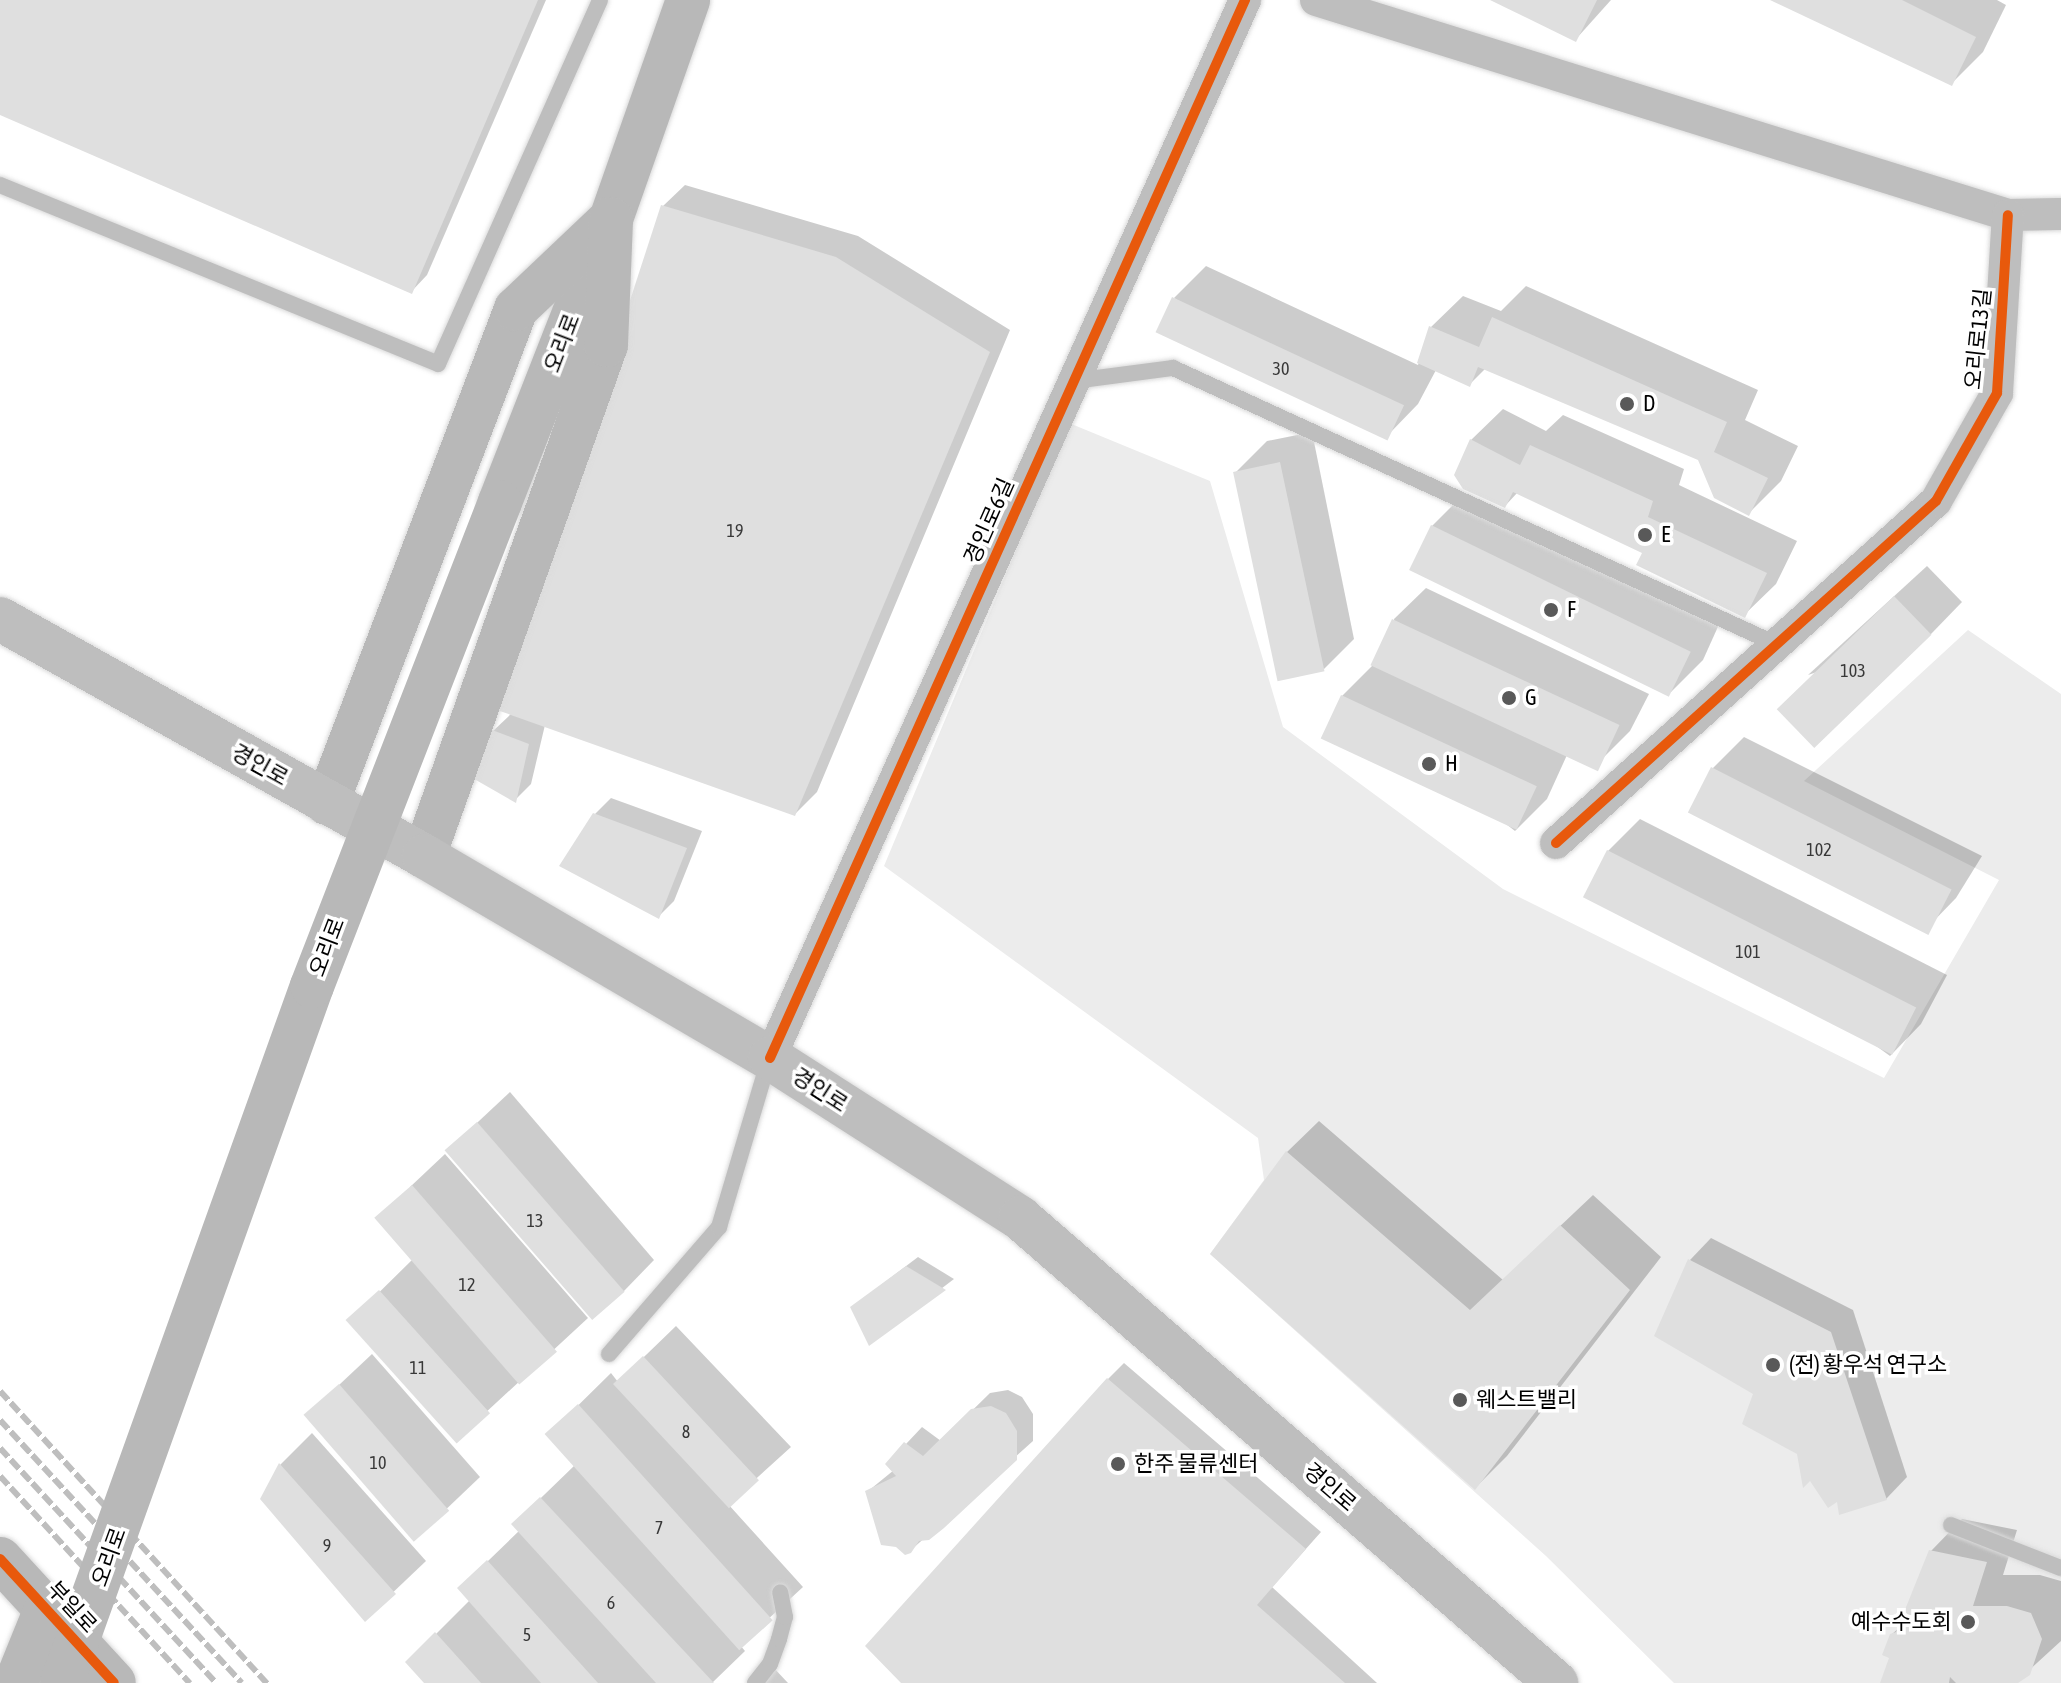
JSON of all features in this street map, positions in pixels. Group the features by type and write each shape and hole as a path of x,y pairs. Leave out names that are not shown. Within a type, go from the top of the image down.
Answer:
{"main road":[{"name":"오리로","path":"62,1683 312,986 611,219 688,0"},
{"name":"오리로","path":"327,803 516,309 611,219"},
{"name":"오리로","path":"424,856 606,345 611,219"},
{"name":"경인로","path":"0,619 424,856 770,1058 1020,1218 1556,1683"},
{"name":"부일로","path":"0,1559 114,1683"},
{"path":"16,1683 46,1609"}],"street":[{"name":"경인로6길","path":"770,1058 1245,0"},
{"path":"1316,0 2008,215 2061,214"},
{"name":"오리로13길","path":"1556,843 1936,501 1997,393 2008,215"}],"lane":[{"path":"0,185 438,364 600,0"},
{"path":"1074,381 1173,368 1776,644"},
{"path":"609,1354 719,1227 770,1058"},
{"path":"1951,1525 2061,1568"},
{"path":"755,1683 770,1664 779,1639 785,1617 780,1592"}],"shaded area":[{"path":"1069,423 1210,481 1283,727 1503,889 1884,1078 1999,880 1804,781 1968,630 2061,694 2061,1683 1674,1683 1546,1556 1210,1254 1264,1180 1258,1138 884,866"}],"building":[{"path":"0,0 538,0 412,294 0,115"},
{"path":"1490,0 1597,0 1576,42"},
{"path":"1770,0 1902,0 1976,37 1952,86"},
{"path":"661,205 836,257 990,352 795,816 497,710"},
{"path":"1172,297 1404,405 1388,441 1156,332"},
{"name":"D","path":"1492,317 1727,422 1714,452 1768,478 1749,516 1714,498 1698,460 1478,367 1470,387 1417,363 1429,326 1479,347"},
{"name":"E","path":"1470,439 1520,465 1530,445 1653,501 1648,517 1767,573 1745,618 1636,565 1642,553 1513,492 1505,508 1463,489 1454,475"},
{"path":"1280,462 1324,671 1278,681 1233,472"},
{"name":"F","path":"1431,525 1691,652 1669,697 1409,570"},
{"path":"1894,596 1932,635 1814,748 1777,709"},
{"name":"G","path":"1392,619 1619,725 1598,771 1370,665"},
{"name":"H","path":"1341,695 1537,786 1516,830 1321,739"},
{"path":"492,730 529,744 516,803 469,776"},
{"path":"1711,767 1952,890 1928,935 1688,812"},
{"path":"593,813 687,848 659,919 559,866"},
{"path":"1607,850 1916,1008 1892,1055 1583,897"},
{"path":"477,1122 625,1292 592,1320 445,1150"},
{"name":"웨스트밸리","path":"1286,1151 1470,1310 1560,1225 1630,1290 1475,1490 1210,1254"},
{"path":"412,1185 557,1352 519,1385 374,1218"},
{"name":"(전) 황우석 연구소","path":"1688,1259 1831,1332 1887,1500 1839,1515 1837,1502 1828,1508 1810,1481 1803,1488 1797,1454 1742,1424 1753,1394 1654,1336"},
{"path":"906,1266 946,1290 869,1346 850,1307"},
{"path":"379,1290 490,1413 457,1443 346,1320"},
{"path":"643,1356 759,1480 729,1508 613,1384"},
{"name":"한주 물류센터","path":"1107,1378 1306,1549 1257,1605 1345,1683 901,1683 865,1646"},
{"path":"339,1384 449,1511 414,1542 304,1415"},
{"path":"578,1404 773,1620 739,1650 545,1434"},
{"path":"991,1406 1006,1413 1017,1431 1017,1460 944,1528 929,1540 919,1541 911,1553 905,1555 896,1547 881,1545 865,1491 896,1476 885,1464 904,1442 923,1456 971,1409"},
{"path":"279,1463 396,1594 365,1622 260,1499"},
{"path":"540,1497 714,1683 656,1683 511,1524"},
{"name":"예수수도회","path":"1929,1550 1987,1562 1973,1606 2007,1606 2031,1613 2042,1639 2030,1675 2018,1683 1956,1683 1950,1677 1949,1683 1880,1683 1889,1658 1882,1655 1890,1634 1896,1632"},
{"path":"487,1560 598,1683 541,1683 457,1588"},
{"path":"435,1632 481,1683 424,1683 405,1662"}],"railway":[{"path":"0,1391 267,1683"},
{"path":"0,1420 242,1683"},
{"path":"0,1448 216,1683"},
{"path":"0,1476 190,1683"}],"cycle path":[{"path":"770,1058 1245,0"},
{"path":"1556,843 1936,501 1997,393 2008,215"},
{"path":"0,1559 114,1683"}],"place":[{"name":"D","path":"1627,404"},
{"name":"E","path":"1645,535"},
{"name":"F","path":"1551,610"},
{"name":"G","path":"1509,698"},
{"name":"H","path":"1429,764"},
{"name":"(전) 황우석 연구소","path":"1773,1365"},
{"name":"웨스트밸리","path":"1460,1400"},
{"name":"한주 물류센터","path":"1118,1464"},
{"name":"예수수도회","path":"1968,1622"}]}
